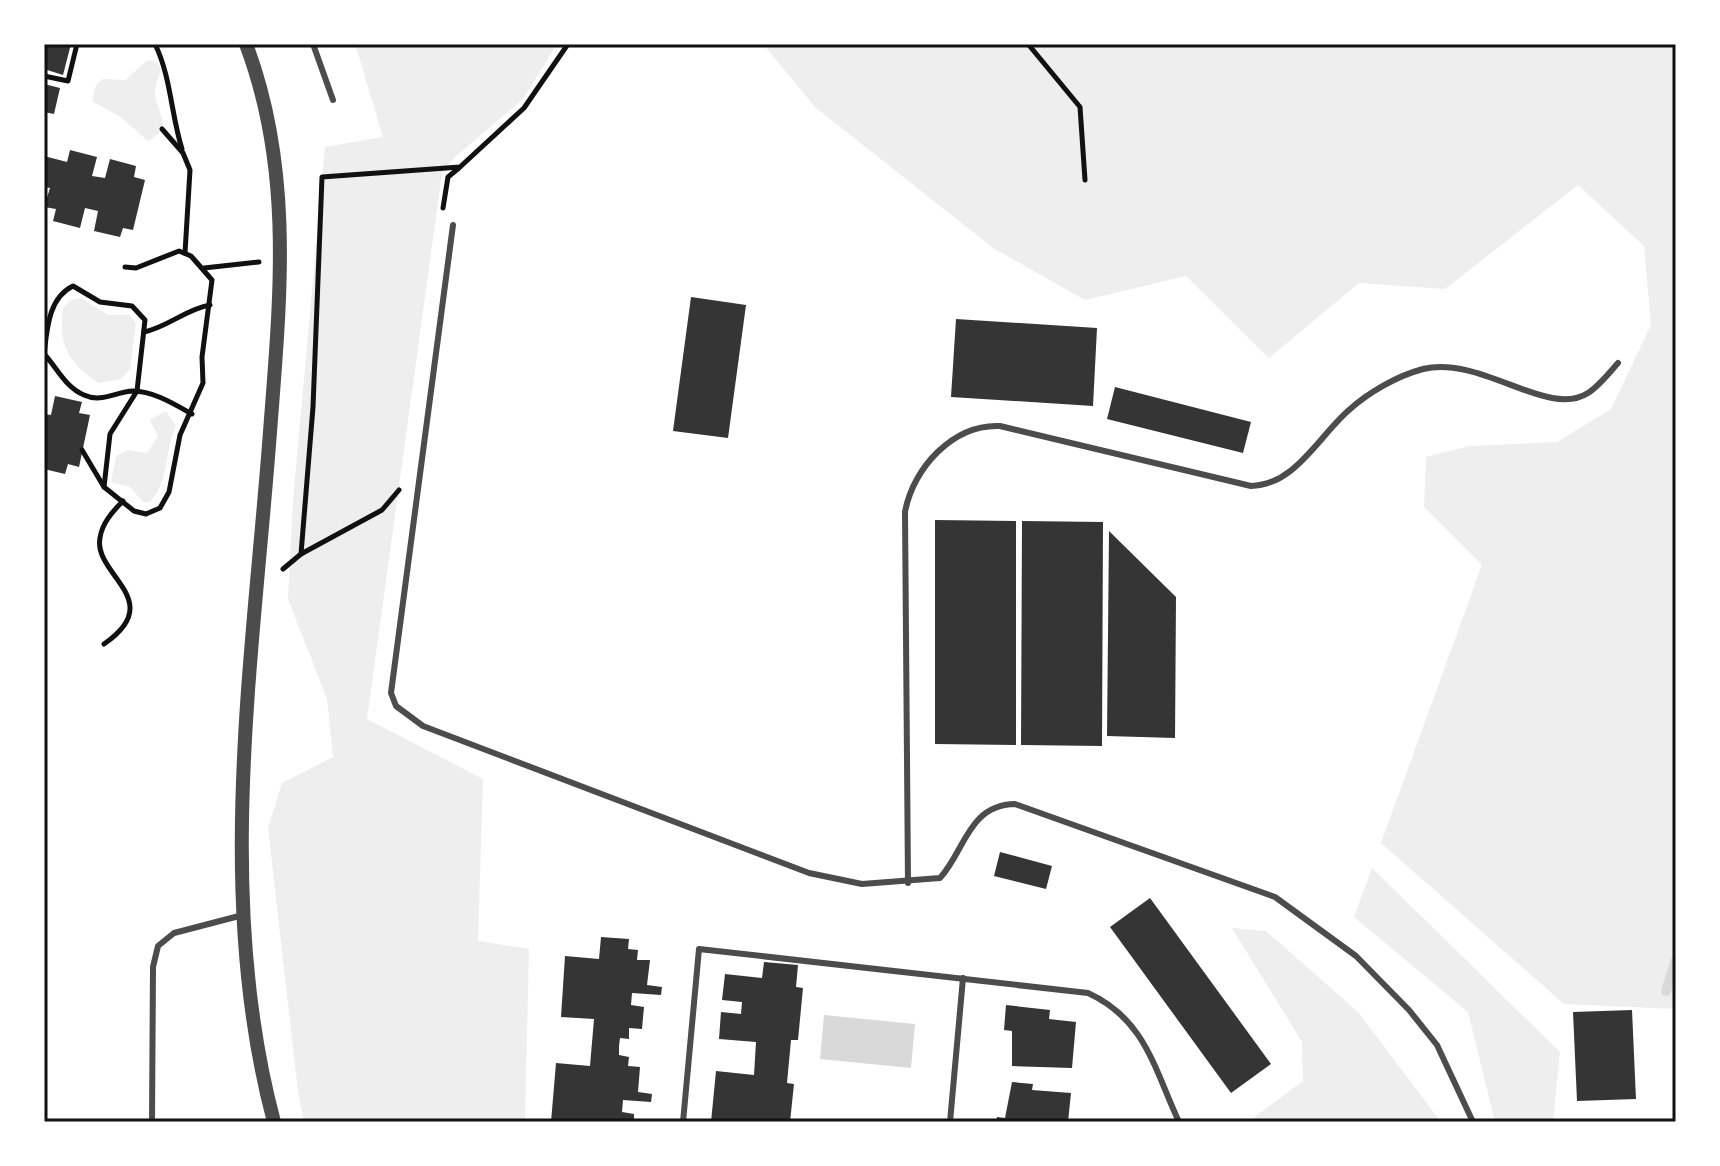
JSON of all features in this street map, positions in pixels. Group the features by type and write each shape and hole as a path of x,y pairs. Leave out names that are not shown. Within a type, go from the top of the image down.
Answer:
{"street":[{"path":"246,44 270,124 281,210 282,262 248,733 243,915 254,1028 274,1122"}],"lane":[{"path":"313,44 333,100"},
{"path":"453,225 391,693 396,706 423,726 809,873 862,884 908,883 940,878 963,836 978,818 1010,804 1275,897 1356,956 1409,1010 1437,1045 1473,1122"},
{"path":"908,883 905,512 907,499 923,469 946,445 973,430 1000,426 1251,486 1262,486 1290,472 1349,409 1378,388 1417,371 1464,369 1485,373 1545,398 1565,400 1586,395 1618,363"},
{"path":"152,1122 153,967 158,946 174,933 243,915"},
{"path":"683,1122 699,949 1088,993 1111,1004 1135,1026 1179,1122"},
{"path":"950,1122 963,978"}],"path":[{"path":"44,76 68,81 77,44"},
{"path":"155,44 165,63 172,116 190,170 185,253"},
{"path":"441,223 448,177 524,108 568,44"},
{"path":"1028,44 1080,107 1085,180"},
{"path":"162,129 183,153"},
{"path":"301,554 313,407 322,177 460,167"},
{"path":"82,450 104,487 134,511 146,514 160,508 169,492 180,435 192,414 203,383 202,357 212,280 204,268 185,253 168,252 150,263 125,267"},
{"path":"204,268 259,262"},
{"path":"104,487 110,434 137,391 145,320 140,311 132,306 100,302 73,286 64,291 56,302 47,327 44,354 68,385 81,395 96,399 137,391 159,397 192,414"},
{"path":"144,332 156,329 193,308 210,305"},
{"path":"283,569 301,554 382,510 403,484"},
{"path":"104,644 123,627 130,607 128,592 105,562 100,547 100,535 109,516 123,501"}],"shaded area":[{"path":"355,44 557,44 523,99 455,157 442,173 367,719 483,779 478,941 529,949 525,1122 304,1122 298,1092 268,828 282,783 333,757 327,699 288,599 293,500 325,147 383,137"},
{"path":"763,44 1676,44 1676,1009 1564,1004 1381,843 1482,565 1424,507 1426,457 1470,446 1557,442 1611,409 1651,325 1644,246 1578,185 1445,289 1359,283 1269,358 1186,276 1085,300 993,248 815,107"},
{"path":"148,60 157,62 161,69 155,92 162,126 156,136 148,141 119,116 92,101 96,85 103,79 125,80"},
{"path":"81,298 108,315 130,315 136,324 130,369 121,379 99,383 73,361 68,352 62,333 63,309 69,301"},
{"path":"166,411 176,426 164,475 150,502 143,502 130,487 111,482 116,456 128,450 147,453 158,437 150,420"},
{"path":"1372,868 1560,1052 1553,1122 1495,1122 1468,1012 1354,917"},
{"path":"1232,928 1266,931 1358,1012 1441,1122 1248,1122 1303,1081 1302,1042"},
{"path":"824,1015 915,1024 911,1068 820,1059"}],"building":[{"path":"44,44 71,44 63,75 44,69"},
{"path":"44,84 60,88 54,114 44,112"},
{"path":"70,150 97,157 92,176 105,178 110,159 136,166 134,177 145,180 133,230 123,228 120,237 94,231 98,211 85,208 80,228 53,221 56,209 44,207 50,188 44,187 44,156 67,162"},
{"path":"691,297 746,305 728,438 673,431"},
{"path":"956,319 1097,328 1093,406 951,397"},
{"path":"1115,387 1251,422 1243,453 1107,419"},
{"path":"55,396 82,402 79,413 90,415 79,467 68,464 65,474 44,469 44,414 51,415"},
{"path":"935,520 1016,521 1016,745 935,744"},
{"path":"1022,521 1103,522 1102,746 1021,745"},
{"path":"1109,531 1176,597 1175,738 1107,736"},
{"path":"1000,852 1052,866 1046,889 994,876"},
{"path":"1150,898 1271,1064 1231,1093 1110,927"},
{"path":"601,937 629,939 628,949 638,950 637,960 650,960 647,985 662,987 661,995 632,993 631,1005 644,1007 642,1029 629,1028 629,1039 620,1038 619,1046 619,1055 629,1057 628,1066 640,1067 638,1092 652,1094 651,1102 623,1100 622,1112 634,1114 634,1122 551,1122 556,1063 590,1066 594,1019 561,1017 565,956 599,959"},
{"path":"764,962 798,965 796,987 803,988 798,1040 791,1040 787,1083 794,1084 790,1122 711,1122 716,1071 754,1075 756,1042 719,1039 721,1012 741,1014 742,1002 722,1000 725,974 762,978"},
{"path":"1006,1005 1050,1010 1049,1019 1076,1022 1072,1068 1012,1066 1012,1031 1004,1030"},
{"path":"1632,1010 1636,1099 1577,1101 1573,1012"},
{"path":"1012,1082 1033,1084 1032,1090 1071,1093 1068,1122 996,1122 997,1117 1005,1118"}],"waterway":[{"path":"1666,991 1676,960"}]}
